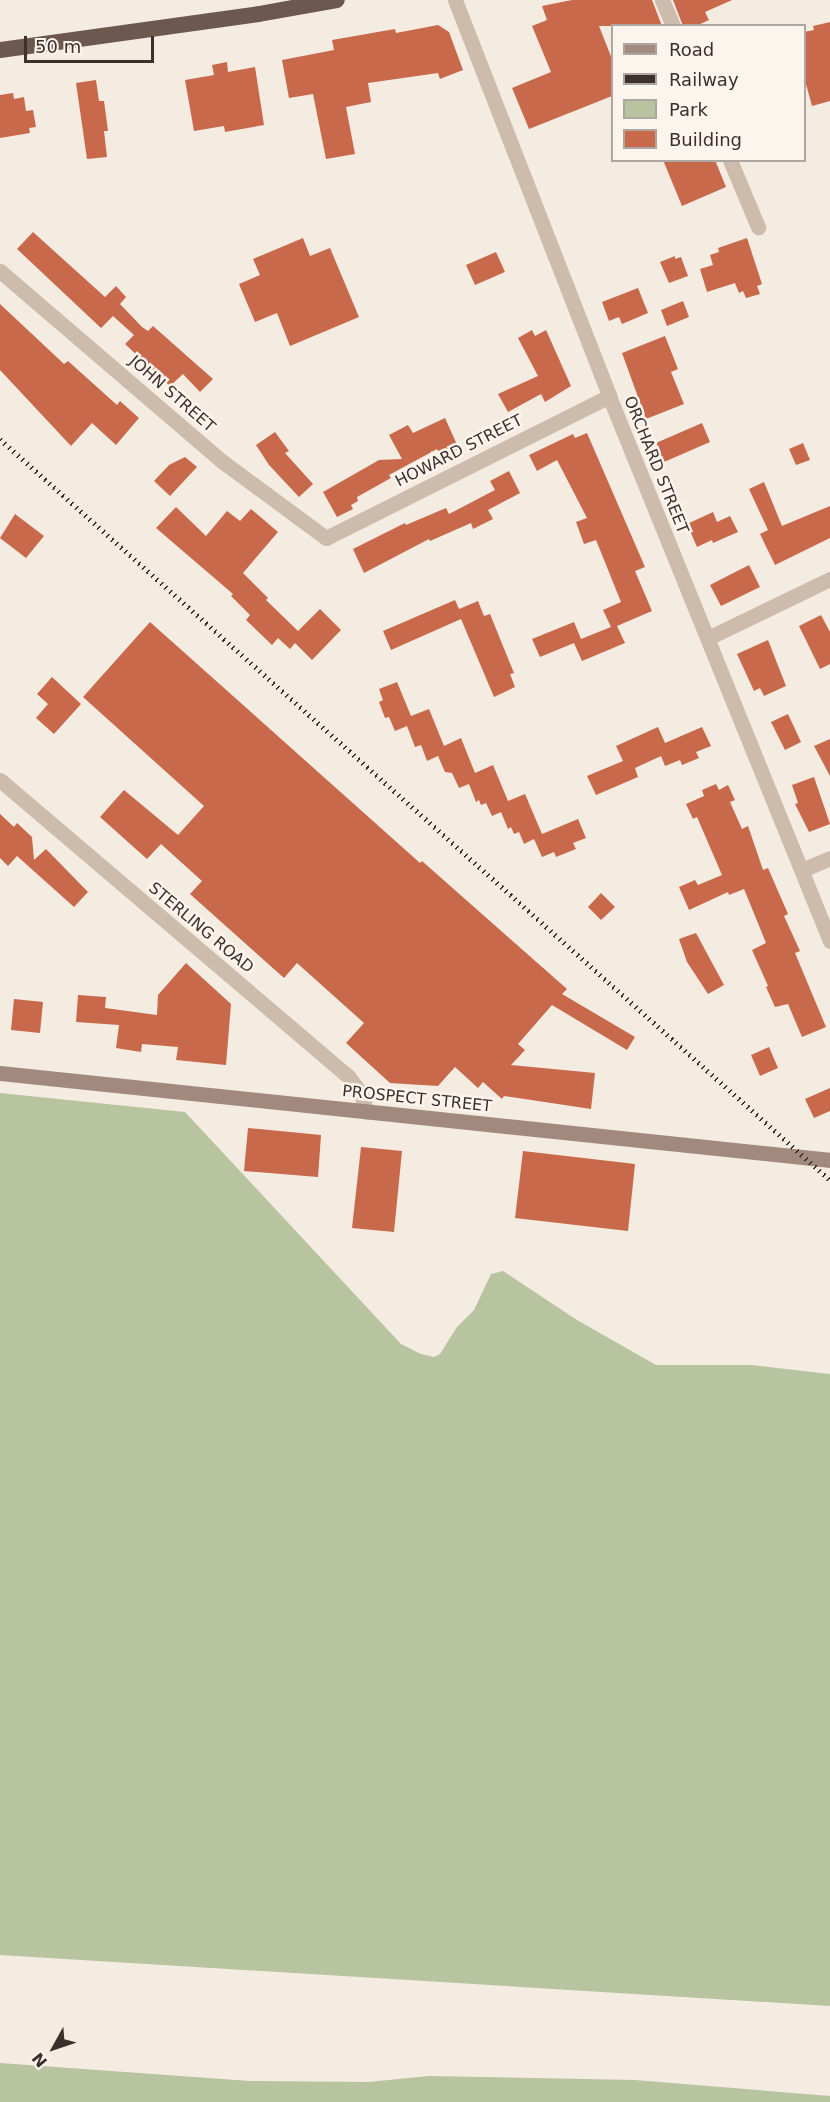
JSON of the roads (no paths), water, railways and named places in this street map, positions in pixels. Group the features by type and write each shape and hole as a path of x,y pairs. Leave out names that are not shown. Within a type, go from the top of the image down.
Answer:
{"highway":[{"path":"0,50 259,14 336,0"}],"main road":[{"name":"PROSPECT STREET","path":"0,1073 830,1160"}],"street":[{"name":"ORCHARD STREET","path":"455,0 609,396 830,941"},
{"path":"662,0 672,24"},
{"path":"731,162 758,227"},
{"name":"JOHN STREET","path":"0,271 223,462 326,538"},
{"name":"HOWARD STREET","path":"326,538 609,396"},
{"path":"708,638 830,579"},
{"name":"STERLING ROAD","path":"0,780 348,1076 360,1092 367,1112"},
{"path":"802,870 830,858"}],"railway":[{"path":"0,439 830,1180"}]}
